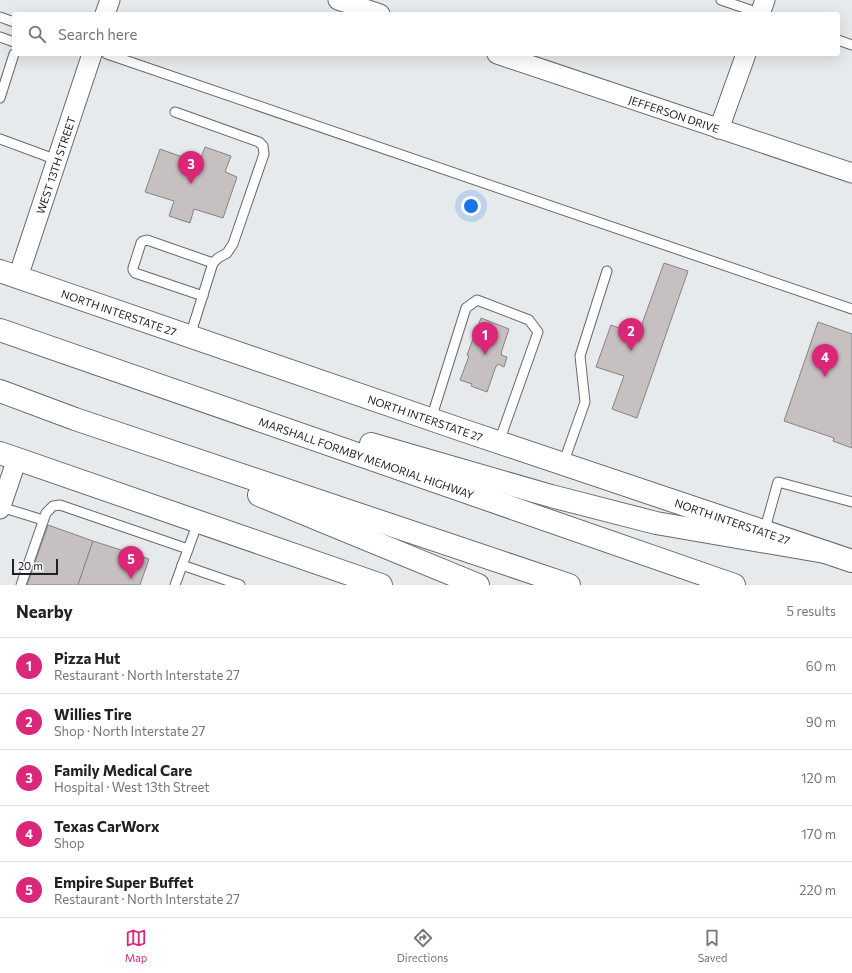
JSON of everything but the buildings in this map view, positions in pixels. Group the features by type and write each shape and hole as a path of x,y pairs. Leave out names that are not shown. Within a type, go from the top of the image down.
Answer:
{"main road":[{"name":"NORTH INTERSTATE 27","path":"9,274 431,419 852,561"},
{"name":"MARSHALL FORMBY MEMORIAL HIGHWAY","path":"0,330 734,585"},
{"path":"146,381 656,523 825,552"},
{"path":"0,391 75,419 569,585"},
{"path":"75,419 478,585"},
{"path":"8,456 381,585"}],"street":[{"path":"106,12 110,0"},
{"path":"338,0 374,12"},
{"name":"WEST 13TH STREET","path":"9,274 57,160 91,56"},
{"name":"JEFFERSON DRIVE","path":"503,56 852,173"},
{"path":"719,129 745,56"},
{"path":"0,508 8,456"}],"lane":[{"path":"722,0 762,10"},
{"path":"0,17 12,21"},
{"path":"0,37 12,41"},
{"path":"840,41 852,45"},
{"path":"0,98 13,56"},
{"path":"114,56 852,309"},
{"path":"175,112 260,142 263,146 264,154 233,244 227,253 218,258 214,263 190,336"},
{"path":"0,139 57,160"},
{"path":"203,296 135,273 133,268 141,243 147,240 214,263"},
{"path":"564,464 585,402 580,356 608,271"},
{"path":"431,419 466,308 477,300 529,320 538,332 499,442"},
{"path":"764,532 778,482 852,502"},
{"path":"21,585 43,520 46,513 53,506 60,505 188,549"},
{"path":"0,508 43,520"},
{"path":"175,585 198,522"},
{"path":"182,564 240,585"}],"place":[{"name":"Family Medical Care","path":"191,184"},
{"name":"Willies Tire","path":"631,351"},
{"name":"Pizza Hut","path":"485,355"},
{"name":"Texas CarWorx","path":"825,377"},
{"name":"Empire Super Buffet","path":"131,579"}]}
